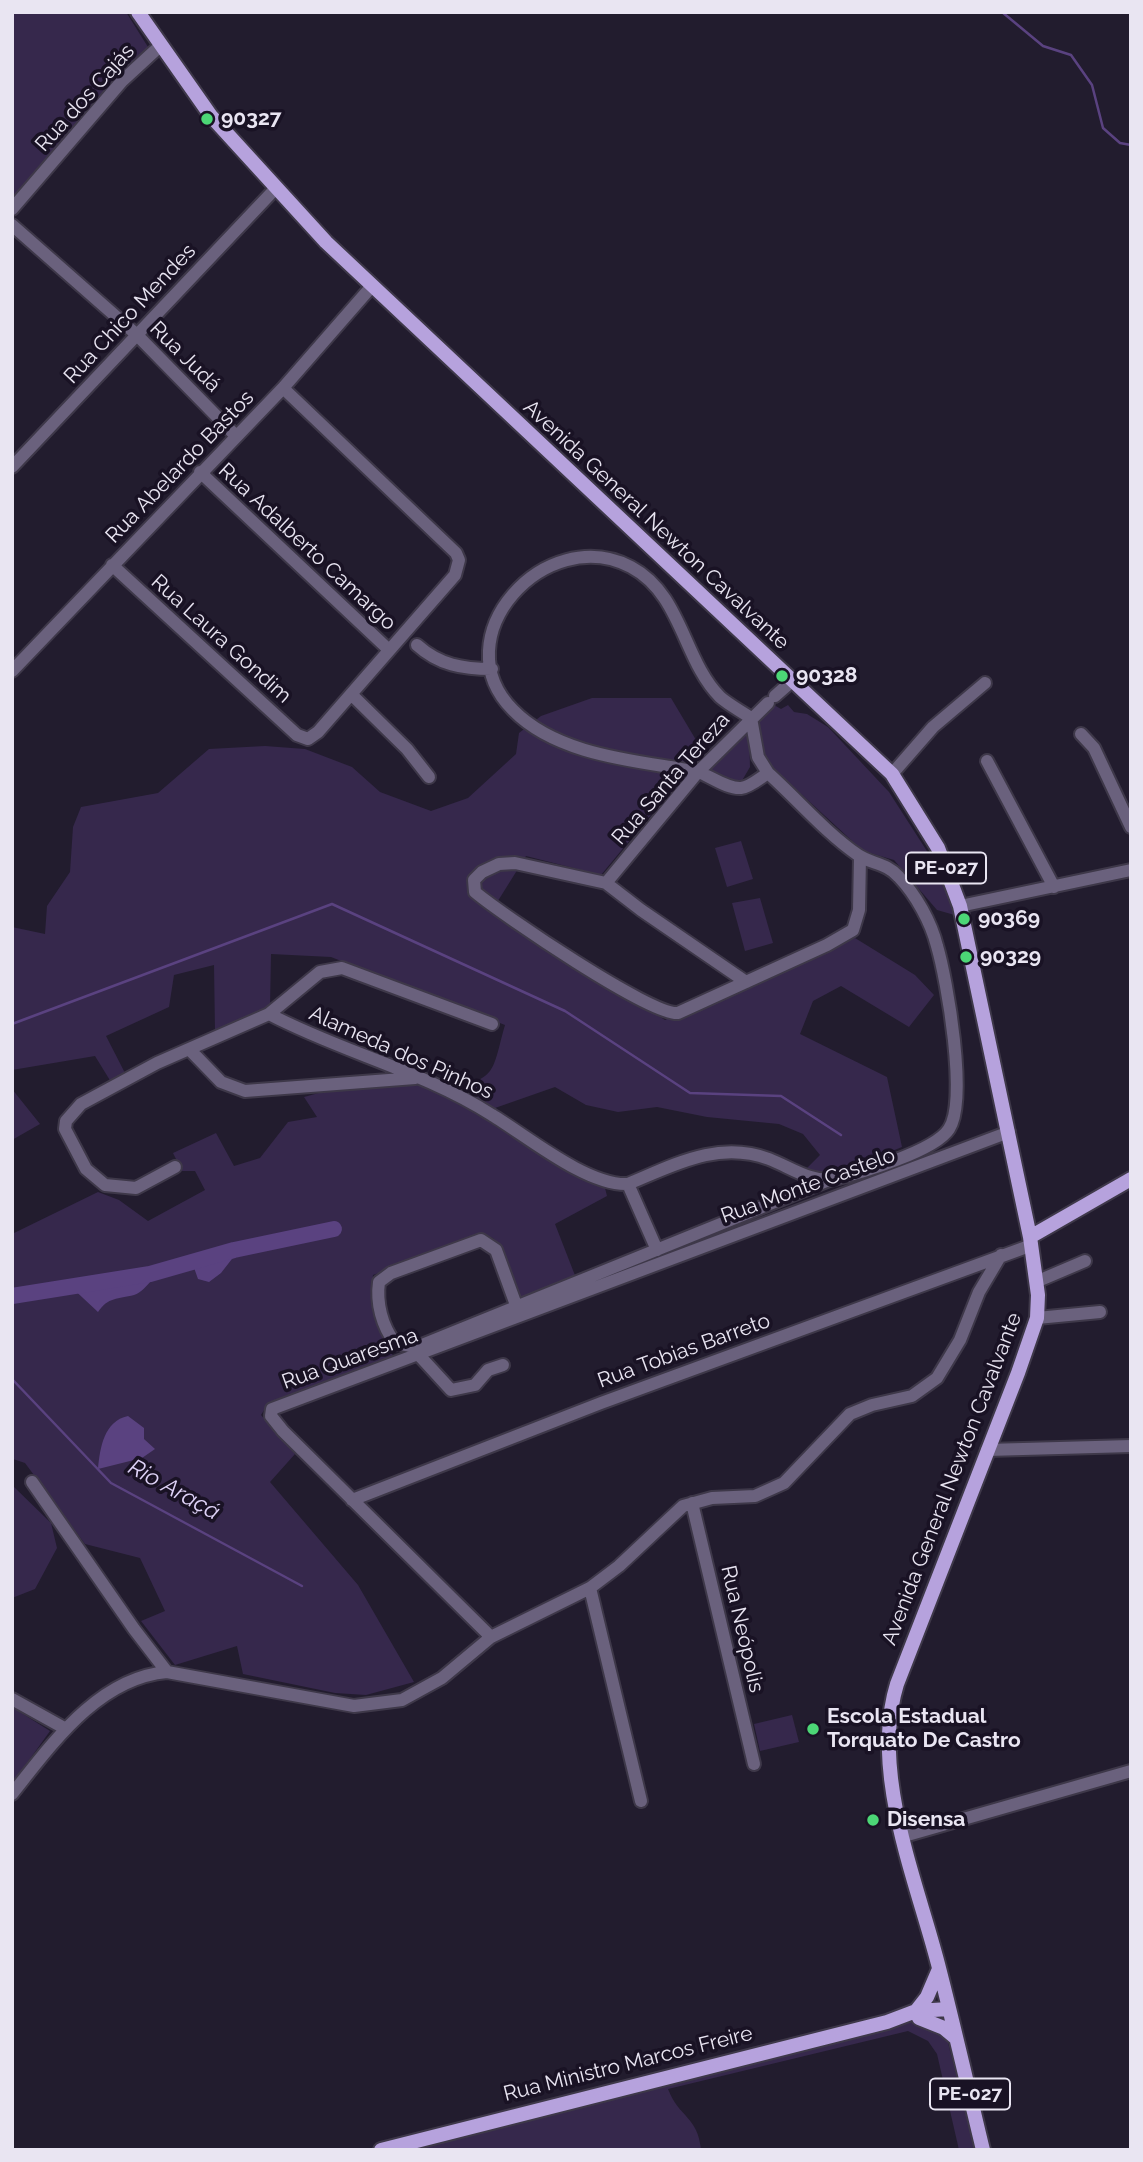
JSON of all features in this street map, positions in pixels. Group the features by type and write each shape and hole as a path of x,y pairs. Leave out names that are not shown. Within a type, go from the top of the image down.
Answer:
{"main road":[{"name":"Avenida General Newton Cavalvante","path":"138,12 203,106 276,188 372,286 892,774 938,848 960,906 1038,1281 1037,1318 914,1637 891,1705 887,1749 904,1836 984,2150"},
{"path":"1031,1241 1131,1179"},
{"path":"939,1968 918,2015 944,2028 957,2039"},
{"name":"Rua Ministro Marcos Freire","path":"381,2150 887,2022 949,2009"}],"street":[{"name":"Rua dos Cajás","path":"12,209 121,81 160,46"},
{"name":"Rua Chico Mendes","path":"12,467 276,188"},
{"name":"Rua Judá","path":"12,225 137,335 235,435"},
{"name":"Rua Abelardo Bastos","path":"12,671 235,435 283,388 372,286"},
{"path":"283,388 456,553 459,560 455,575 351,694 407,749 429,777"},
{"name":"Rua Adalberto Camargo","path":"200,472 388,649"},
{"path":"516,1305 496,1250 481,1240 382,1277 378,1289 381,1315 395,1343 411,1347 831,1180 926,1147 950,1128 955,1114 954,1035 937,946 927,919 898,875 887,866 860,857 768,773 758,757 751,718 719,696 705,676 679,621 653,586 633,568 593,556 563,559 532,577 501,608 492,633 492,669 498,689 513,711 563,741 604,756 698,772 738,789 768,773"},
{"name":"Rua Laura Gondim","path":"112,565 241,685 304,739 318,733 351,694"},
{"path":"417,645 438,660 453,665 492,669"},
{"name":"Rua Santa Tereza","path":"606,883 698,772 792,681"},
{"path":"892,774 933,727 985,683"},
{"path":"1081,734 1094,748 1131,827"},
{"path":"987,761 1054,887"},
{"path":"746,982 606,883 515,863 499,864 482,872 474,880 475,892 502,913 666,1013 678,1013 746,982 853,930 859,910 860,857"},
{"path":"960,906 1131,870"},
{"path":"176,1167 136,1188 105,1185 86,1169 65,1129 66,1121 81,1104 157,1063 270,1014 320,972 335,968 492,1024"},
{"name":"Alameda dos Pinhos","path":"270,1014 420,1078 490,1113 594,1177 617,1185 628,1184"},
{"path":"190,1050 221,1082 245,1091 420,1078"},
{"name":"Rua Monte Castelo","path":"621,1277 1009,1132"},
{"path":"657,1250 628,1184 694,1157 718,1151 767,1158 811,1177 831,1180"},
{"name":"Rua Tobias Barreto","path":"352,1500 601,1403 1001,1255 1031,1241"},
{"path":"12,1794 66,1729 121,1686 150,1674 167,1672 354,1706 402,1700 429,1687 491,1637 590,1588 619,1566 672,1513 692,1503 755,1496 775,1489 850,1414 921,1392 946,1367 979,1292 1001,1255"},
{"path":"1038,1281 1085,1261"},
{"name":"Rua Quaresma","path":"491,1637 283,1431 271,1412 277,1406 621,1277"},
{"path":"1037,1318 1100,1312"},
{"path":"418,1354 451,1390 475,1385 488,1370 503,1365"},
{"path":"987,1450 1131,1446"},
{"path":"33,1482 134,1629 167,1672"},
{"name":"Rua Neópolis","path":"692,1503 754,1764"},
{"path":"590,1588 641,1801"},
{"path":"12,1699 66,1729"},
{"path":"904,1836 1131,1771"}],"shaded area":[{"path":"12,12 126,12 148,47 12,201"},
{"path":"592,698 671,698 696,740 669,793 601,875 526,856 491,912 665,1020 855,938 915,975 934,995 909,1027 841,986 813,1001 800,1034 887,1077 902,1147 830,1176 805,1170 820,1155 803,1134 779,1124 707,1117 657,1107 618,1112 586,1105 555,1087 495,1108 447,1087 476,1081 490,1071 505,1025 331,957 271,954 270,1007 215,1033 214,965 174,975 169,1007 106,1036 125,1073 111,1082 95,1056 12,1070 12,927 45,934 47,906 70,872 73,827 81,807 158,793 209,749 265,746 305,749 352,767 380,792 431,811 468,798 516,754 519,733 541,716"},
{"path":"774,705 781,709 788,705 794,712 807,714 828,727 889,792 932,859 958,916 937,910 894,860 863,851 761,757 759,717"},
{"path":"749,730 750,767 740,784 701,771"},
{"path":"741,841 753,879 727,887 715,848"},
{"path":"760,898 773,943 745,951 732,903"},
{"path":"413,1081 459,1100 604,1184 607,1196 555,1224 576,1278 517,1301 494,1239 487,1235 373,1275 372,1285 394,1360 269,1402 261,1415 295,1454 270,1482 358,1585 414,1682 366,1695 335,1693 243,1674 237,1646 175,1665 141,1621 165,1611 140,1558 85,1544 25,1463 13,1459 13,1486 51,1523 57,1548 35,1589 12,1598 12,1234 98,1192 119,1200 148,1221 205,1190 195,1171 182,1171 173,1153 216,1133 234,1166 260,1158 288,1122 317,1117 304,1097 337,1088"},
{"path":"12,1089 40,1124 12,1140"},
{"path":"234,1250 243,1255 235,1255 221,1273 209,1282 198,1279 192,1262 203,1251 226,1256"},
{"path":"135,1273 150,1274 152,1280 139,1293 110,1301 98,1312 68,1284 106,1289 113,1282"},
{"path":"128,1416 144,1428 144,1439 155,1449 142,1458 98,1469 102,1444 108,1429 113,1423"},
{"path":"12,1707 50,1731 12,1784"},
{"path":"792,1715 799,1742 760,1751 754,1724"},
{"path":"910,2022 927,2024 947,2039 976,2150 959,2150 937,2054 928,2041 908,2031 668,2089 672,2099 696,2130 701,2150 397,2150"}],"waterway":[{"path":"1002,12 1043,46 1071,55 1092,85 1103,128 1120,143 1131,145"},
{"path":"12,1024 332,904 565,1011 690,1093 781,1096 841,1135"},
{"name":"Rio Araçá","path":"12,1296 150,1274 234,1250 334,1229"},
{"name":"Rio Araçá","path":"12,1379 111,1483 302,1586"}],"place":[{"name":"90327","path":"207,119"},
{"name":"90328","path":"782,676"},
{"name":"90369","path":"964,919"},
{"name":"90329","path":"966,957"},
{"name":"Escola Estadual Torquato De Castro","path":"813,1729"},
{"name":"Disensa","path":"873,1820"}]}
